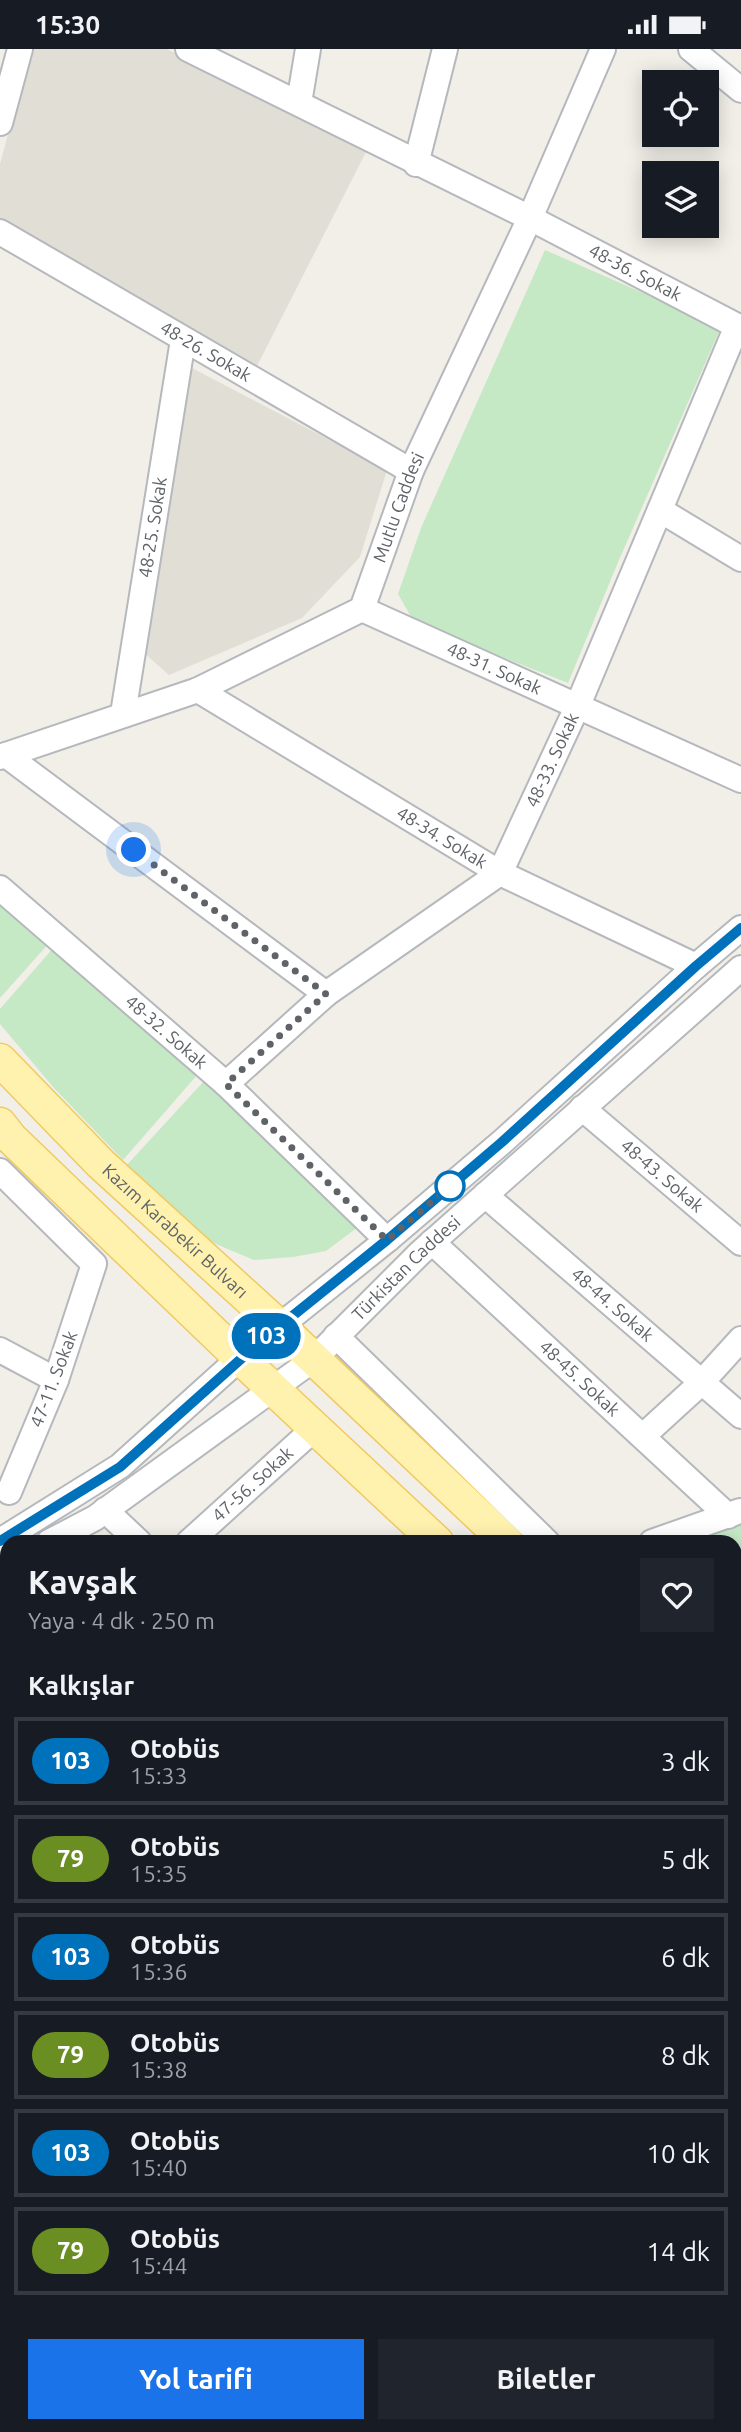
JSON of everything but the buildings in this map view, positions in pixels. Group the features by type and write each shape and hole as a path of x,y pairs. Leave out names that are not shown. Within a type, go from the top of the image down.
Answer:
{"main road":[{"name":"Kazım Karabekir Bulvarı","path":"0,1060 110,1172 279,1326 500,1535"},
{"path":"4,1139 430,1535"}],"street":[{"path":"0,123 20,49"},
{"name":"48-36. Sokak","path":"188,49 530,218 739,327"},
{"path":"299,103 308,49"},
{"path":"416,164 445,49"},
{"name":"Mutlu Caddesi","path":"362,610 411,471 530,218 603,49"},
{"path":"691,49 741,90"},
{"name":"48-26. Sokak","path":"0,232 411,471"},
{"name":"48-33. Sokak","path":"500,873 578,705 739,327"},
{"name":"48-25. Sokak","path":"123,714 183,339"},
{"path":"660,510 741,559"},
{"path":"3,756 198,690 362,610"},
{"name":"48-31. Sokak","path":"362,610 741,780"},
{"name":"48-34. Sokak","path":"198,690 500,873 696,966"},
{"path":"3,756 326,994"},
{"path":"226,1084 326,994 500,873"},
{"name":"48-32. Sokak","path":"0,888 226,1084 387,1240"},
{"name":"Türkistan Caddesi","path":"10,1535 120,1467 240,1359 387,1240 502,1142 741,928"},
{"name":"Türkistan Caddesi","path":"61,1535 105,1510 314,1359 432,1242 741,968"},
{"name":"48-43. Sokak","path":"582,1108 741,1243"},
{"name":"47-11. Sokak","path":"0,1171 94,1264 56,1380 4,1490"},
{"name":"48-44. Sokak","path":"485,1195 741,1416"},
{"name":"48-45. Sokak","path":"432,1242 643,1436 735,1513"},
{"path":"336,1336 540,1535"},
{"path":"643,1436 701,1383 741,1339"},
{"path":"0,1350 56,1380"},
{"name":"47-56. Sokak","path":"197,1535 315,1428"},
{"path":"4,1490 48,1511"},
{"path":"105,1510 132,1535"},
{"path":"672,1535 735,1513"}],"shaded area":[{"path":"31,49 167,49 367,150 257,366 0,220 0,164"},
{"path":"192,368 387,470 360,557 302,618 169,675 143,652 179,401"}],"green space":[{"path":"545,250 721,327 568,683 414,622 398,594 421,528"},
{"path":"0,900 50,942 0,998"},
{"path":"55,946 198,1074 123,1160 54,1088 0,1024 0,1009"},
{"path":"204,1081 358,1227 326,1251 254,1260 216,1244 192,1229 126,1166"},
{"path":"741,1513 741,1535 683,1535"}],"bus line":[{"name":"103","path":"10,1535 120,1467 220,1376 502,1142 741,928"}],"route":[{"path":"134,850 326,994 226,1084 387,1240 450,1186"}]}
